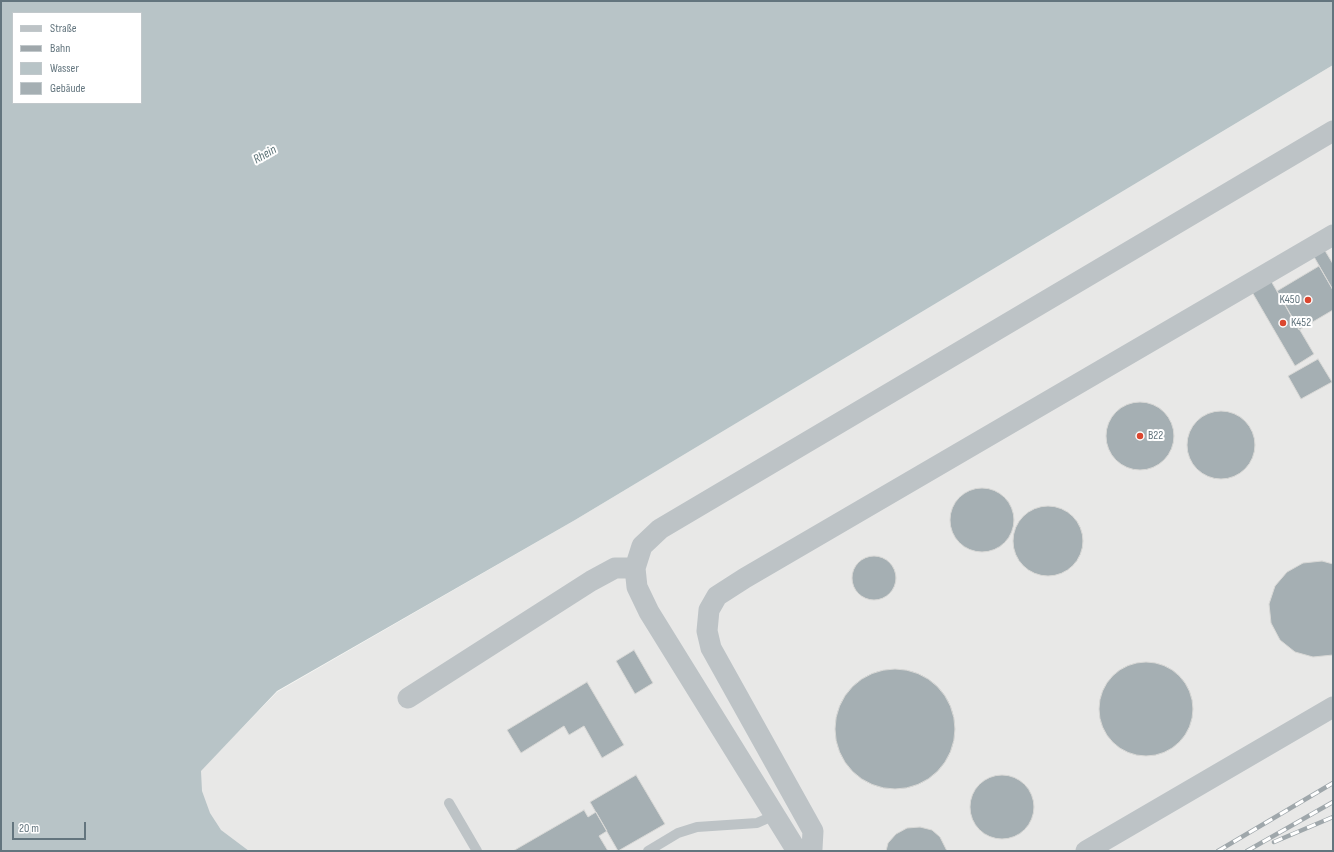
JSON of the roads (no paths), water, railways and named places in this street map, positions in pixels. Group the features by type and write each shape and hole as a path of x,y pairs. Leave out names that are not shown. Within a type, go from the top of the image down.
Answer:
{"street":[{"path":"797,851 649,612 637,587 635,568 642,546 660,529 1333,132"},
{"path":"810,851 812,849 813,831 711,648 707,631 709,610 717,596 745,578 1333,235"},
{"path":"408,698 591,581 615,568 635,568"},
{"path":"1086,851 1333,707"}],"lane":[{"path":"450,802 477,851"},
{"path":"648,851 678,833 697,828 757,823 775,815"}],"water":[{"name":"Rhein","path":"1,1 1333,1 1333,65 575,520 277,691 201,771 202,791 210,813 221,830 249,851 1,851"}],"railway":[{"path":"1218,851 1333,783"},
{"path":"1247,851 1333,802"},
{"path":"1274,842 1333,817"}],"place":[{"name":"K450","path":"1308,300"},
{"name":"K452","path":"1283,323"},
{"name":"B22","path":"1140,436"}]}
